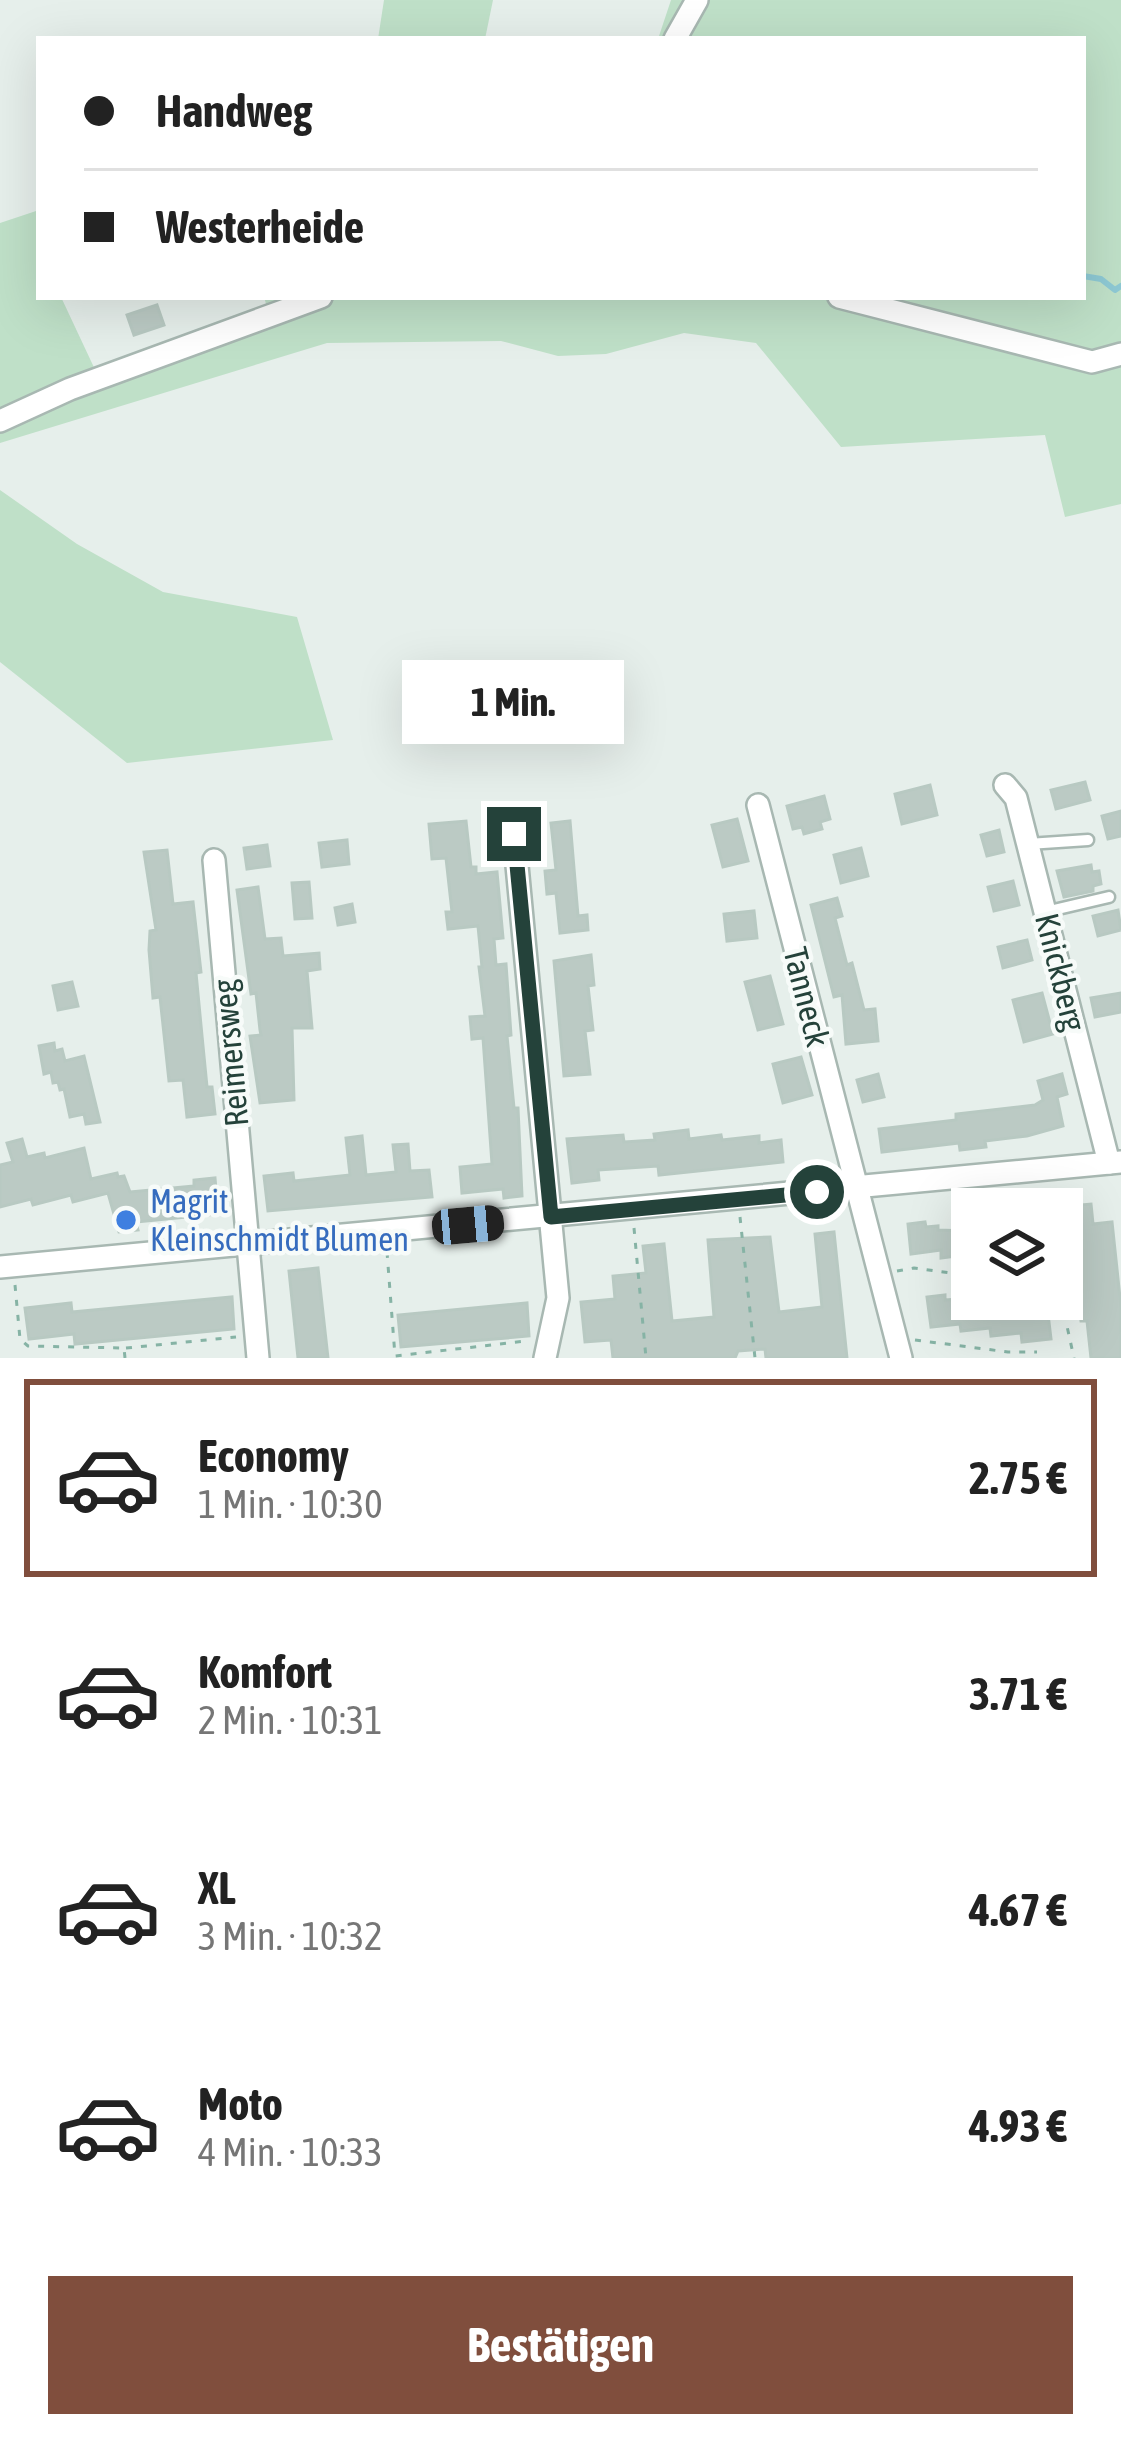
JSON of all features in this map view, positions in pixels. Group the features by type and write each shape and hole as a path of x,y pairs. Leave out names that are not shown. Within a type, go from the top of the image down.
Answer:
{"street":[{"path":"677,36 697,0"},
{"path":"0,421 70,389 313,300"},
{"path":"851,300 1092,362 1121,354"},
{"name":"Knickberg","path":"1005,785 1016,798 1115,1162"},
{"name":"Tanneck","path":"758,805 899,1351"},
{"path":"514,834 558,1298 548,1348"},
{"name":"Reimersweg","path":"214,860 257,1347"},
{"path":"6,1266 1115,1162"}],"lane":[{"path":"1028,844 1088,841"},
{"path":"1045,912 1109,897"}],"path":[{"path":"739,1200 755,1358"},
{"path":"633,1210 646,1358"},
{"path":"385,1233 395,1356 548,1348"},
{"path":"6,1266 20,1339 28,1346 257,1347"},
{"path":"879,1275 914,1268 951,1273"},
{"path":"1066,1320 1074,1358"},
{"path":"899,1351 920,1338 1037,1352"},
{"path":"124,1348 125,1358"}],"green space":[{"path":"384,0 493,0 486,36 378,36"},
{"path":"671,0 1121,0 1121,504 1065,517 1045,435 841,447 756,343 684,333 606,354 558,356 501,341 327,343 0,443 0,223 36,211 36,300 62,300 98,376 269,314 265,300 1086,300 1086,36 659,36"},
{"path":"0,490 77,544 163,592 297,617 333,740 127,763 0,662"}],"building":[{"path":"157,305 164,325 134,335 127,315"},
{"path":"1085,782 1090,800 1056,809 1051,790"},
{"path":"930,785 937,815 902,824 895,794"},
{"path":"824,796 830,819 820,822 822,829 804,834 802,827 793,829 787,806"},
{"path":"1121,811 1121,836 1108,839 1102,816"},
{"path":"737,819 748,861 723,867 712,825"},
{"path":"466,821 471,867 476,867 476,874 497,872 503,938 494,939 496,965 506,964 511,1035 507,1036 514,1108 518,1108 522,1196 504,1198 503,1189 462,1193 460,1167 492,1164 483,1038 472,1039 470,1017 485,1016 482,967 478,926 448,929 446,912 452,912 446,858 432,859 429,824"},
{"path":"570,821 578,916 587,915 588,930 560,933 556,893 547,894 545,871 556,870 551,823"},
{"path":"999,830 1004,852 987,856 981,835"},
{"path":"347,840 349,864 322,867 319,843"},
{"path":"267,845 270,866 247,869 244,848"},
{"path":"861,848 868,876 841,883 834,855"},
{"path":"167,850 173,904 193,902 207,1087 212,1087 215,1114 187,1117 183,1080 169,1081 160,997 153,998 149,950 150,931 156,930 144,852"},
{"path":"1091,865 1092,872 1099,871 1101,884 1093,886 1093,891 1064,897 1057,871"},
{"path":"1013,881 1019,905 994,911 988,887"},
{"path":"309,882 312,918 295,919 292,883"},
{"path":"258,887 265,939 281,938 283,956 319,953 320,969 307,971 312,1028 292,1028 294,1100 260,1103 250,1036 261,1035 237,890"},
{"path":"837,898 842,916 835,918 847,965 852,963 864,1010 875,1009 878,1041 846,1044 842,995 834,997 811,905"},
{"path":"352,904 355,922 338,925 335,908"},
{"path":"1118,910 1121,930 1098,936 1093,916"},
{"path":"754,911 757,938 727,941 724,914"},
{"path":"1027,940 1032,960 1003,968 998,947"},
{"path":"591,955 594,985 588,986 593,1030 585,1031 590,1074 564,1076 554,961"},
{"path":"770,976 783,1024 758,1030 745,982"},
{"path":"72,982 78,1006 58,1010 53,986"},
{"path":"1042,993 1053,1034 1024,1042 1013,1000"},
{"path":"1121,993 1121,1012 1095,1017 1091,998"},
{"path":"54,1043 55,1051 62,1049 65,1061 84,1056 100,1122 86,1124 84,1114 70,1117 64,1089 53,1083 51,1072 44,1074 39,1046"},
{"path":"801,1057 812,1095 783,1103 773,1064"},
{"path":"878,1074 884,1097 863,1102 857,1080"},
{"path":"1062,1074 1067,1094 1057,1097 1063,1126 985,1141 986,1147 960,1150 959,1143 882,1152 879,1129 1035,1105 1043,1100 1038,1081"},
{"path":"688,1130 689,1139 721,1135 722,1140 759,1136 759,1143 781,1140 783,1162 659,1175 658,1166 598,1170 599,1180 572,1183 567,1139 623,1135 624,1142 655,1140 654,1134"},
{"path":"362,1136 366,1175 396,1172 393,1145 408,1144 410,1171 429,1170 432,1197 268,1211 264,1176 293,1173 294,1181 350,1175 346,1138"},
{"path":"22,1139 27,1157 44,1153 45,1158 84,1148 91,1179 117,1173 124,1176 130,1192 194,1186 194,1180 215,1178 218,1214 136,1222 138,1230 119,1232 108,1193 73,1202 71,1195 0,1207 0,1165 13,1162 7,1143"},
{"path":"1091,1204 1093,1224 1112,1222 1121,1358 1091,1358 1087,1321 1081,1321 1083,1205"},
{"path":"925,1222 926,1227 951,1230 951,1257 941,1258 941,1250 911,1254 908,1224"},
{"path":"834,1232 847,1358 766,1358 765,1349 738,1351 735,1358 613,1358 611,1340 585,1342 581,1302 615,1299 613,1276 646,1273 643,1246 664,1244 672,1321 714,1317 708,1240 770,1237 779,1312 822,1307 815,1234"},
{"path":"318,1268 328,1358 298,1358 289,1271"},
{"path":"945,1295 945,1300 951,1300 951,1320 1049,1320 1051,1339 1022,1342 1021,1333 991,1336 990,1328 961,1331 960,1324 931,1327 927,1297"},
{"path":"232,1297 234,1329 75,1344 74,1334 29,1339 25,1308 71,1303 72,1312"},
{"path":"527,1303 529,1336 401,1347 398,1315"}],"waterway":[{"path":"1086,276 1101,279 1115,290 1121,286"}],"place":[{"name":"Magrit Kleinschmidt Blumen","path":"126,1220"}],"route":[{"path":"514,834 551,1217 817,1192"}]}
